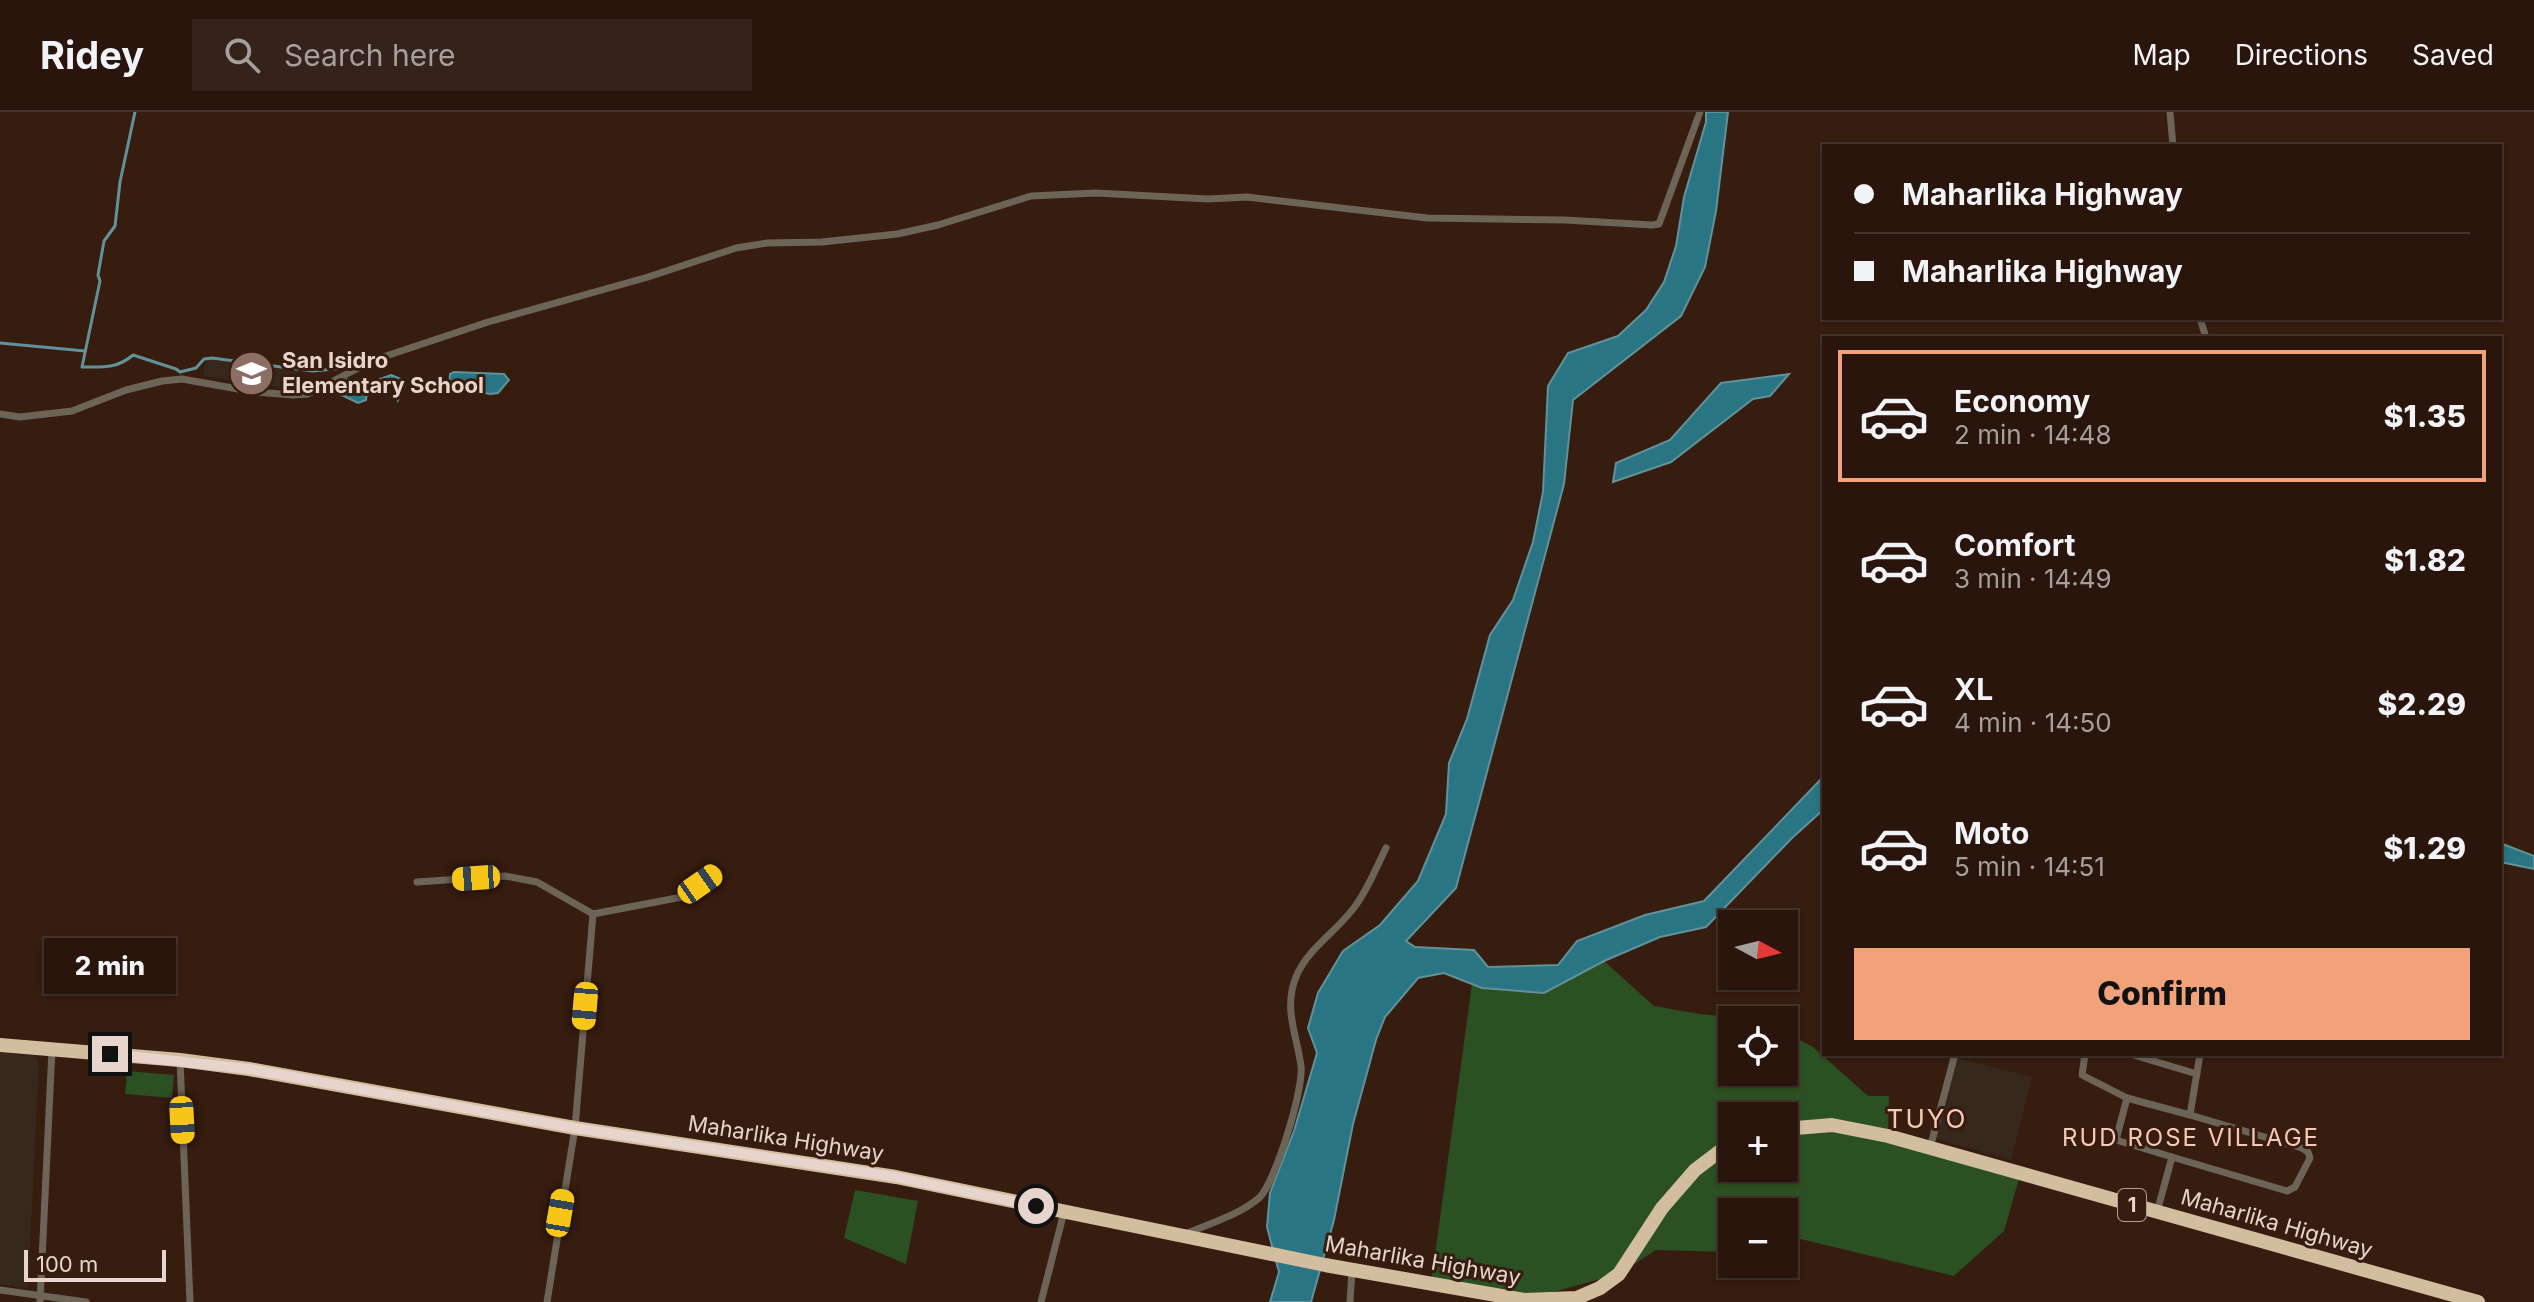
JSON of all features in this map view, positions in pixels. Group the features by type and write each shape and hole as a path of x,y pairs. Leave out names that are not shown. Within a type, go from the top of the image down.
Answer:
{"highway":[{"name":"Maharlika Highway","path":"0,1045 180,1060 311,1079 575,1128 896,1177 1325,1265 1524,1300 1577,1298 1600,1288 1619,1274 1670,1198 1695,1170 1718,1153"},
{"name":"Maharlika Highway","path":"1798,1128 1832,1125 1888,1136 2478,1302"}],"street":[{"path":"0,414 20,417 72,411 126,390 173,380 279,394 308,394 374,360 496,319 648,277 736,248 897,234 938,225 1031,196 1096,193 1208,199 1247,197 1427,218 1659,224 1700,112"},
{"path":"2170,112 2173,144"},
{"path":"1182,1236 1238,1211 1260,1197 1270,1183 1300,1089 1302,1068 1290,1015 1291,994 1297,974 1314,950 1357,904 1386,848"},
{"path":"417,882 505,876 537,882 593,914 682,897 718,872"},
{"path":"547,1302 575,1128 593,914"},
{"path":"40,1299 52,1049"},
{"path":"1930,1148 1954,1056"},
{"path":"2085,1056 2082,1075 2127,1098 2302,1148 2310,1158 2295,1187 2287,1191 2116,1140 2127,1098"},
{"path":"2137,1056 2197,1074"},
{"path":"2190,1115 2200,1056"},
{"path":"180,1060 190,1302"},
{"path":"2157,1212 2172,1157"},
{"path":"1041,1302 1064,1212"},
{"path":"1350,1302 1352,1270"},
{"path":"0,1290 40,1299 86,1302"}],"shaded area":[{"name":"San Isidro Elementary School","path":"206,359 298,370 296,389 203,376"},
{"path":"0,1053 34,1055 39,1064 28,1288 0,1284"},
{"path":"1954,1057 2032,1077 2011,1160 1933,1138"}],"green space":[{"path":"1604,961 1654,1006 1718,1016 1718,1086 1798,1086 1798,1039 1813,1047 1868,1096 1889,1096 1888,1136 2019,1179 2004,1231 1954,1276 1798,1238 1798,1198 1718,1198 1718,1252 1656,1250 1619,1274 1524,1300 1431,1284 1472,984 1544,993"},
{"path":"127,1071 174,1075 172,1098 125,1094"},
{"path":"855,1190 918,1201 906,1264 844,1238"}],"water":[{"path":"1706,112 1728,112 1716,211 1705,267 1681,316 1573,400 1564,484 1456,888 1406,941 1415,947 1474,950 1488,967 1558,965 1577,941 1645,915 1704,901 1822,778 1822,811 1722,910 1718,910 1718,915 1706,927 1660,937 1604,961 1544,993 1482,988 1444,973 1418,978 1385,1017 1376,1040 1353,1124 1334,1220 1311,1302 1270,1302 1279,1272 1267,1227 1270,1193 1294,1131 1317,1053 1308,1028 1318,993 1343,951 1380,925 1418,881 1446,814 1449,763 1467,719 1490,635 1513,600 1533,542 1543,492 1548,386 1568,353 1618,336 1646,310 1664,282 1676,246 1684,197 1706,122"},
{"path":"450,374 504,374 509,380 498,393 490,394 449,385"},
{"path":"1789,374 1770,396 1753,399 1671,462 1613,482 1616,463 1670,440 1721,383"},
{"path":"391,375 401,379 405,385 398,400 396,385 390,381 367,392 366,400 358,403 333,391 340,380 349,379 358,387"},
{"path":"2502,844 2534,856 2534,869 2502,862"}],"waterway":[{"path":"135,112 120,182 115,226 104,241 98,275 100,281 82,367 115,365 133,355 180,372 196,368 204,359 212,358 313,371 345,368"},
{"path":"0,343 85,351"}],"place":[{"name":"San Isidro Elementary School","path":"251,373"}],"district":[{"name":"TUYO","path":"1927,1119"},
{"name":"RUD ROSE VILLAGE","path":"2191,1138"}],"route":[{"path":"110,1054 180,1060 311,1079 575,1128 896,1177 1036,1206"}]}
